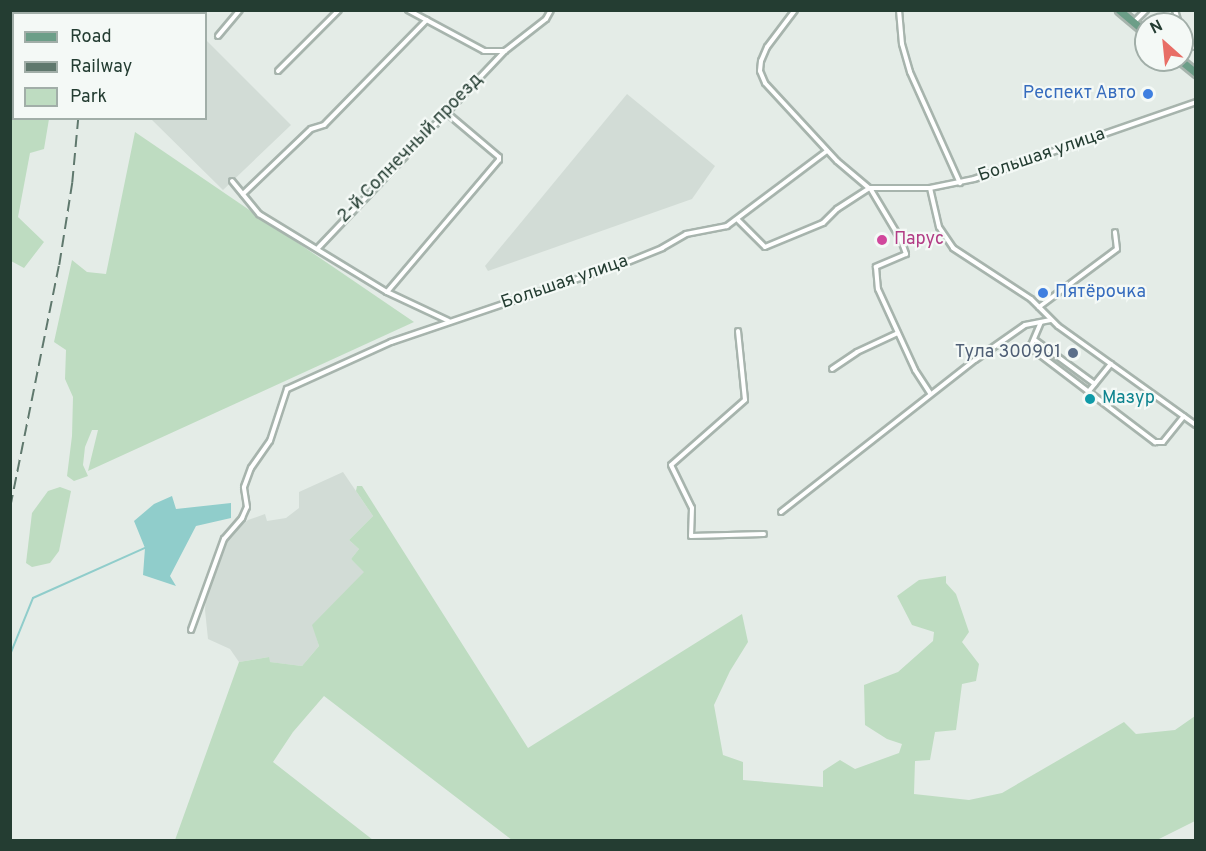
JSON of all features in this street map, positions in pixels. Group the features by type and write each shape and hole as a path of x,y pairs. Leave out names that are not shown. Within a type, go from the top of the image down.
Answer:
{"main road":[{"path":"1119,10 1134,23"}],"street":[{"path":"218,36 240,10"},
{"path":"278,71 339,10"},
{"name":"2-й Солнечный проезд","path":"318,248 505,51 546,19 551,10"},
{"path":"795,10 767,47 761,61 760,71 773,94 827,151 869,188 901,240 906,254 876,267 878,289 915,370 930,393"},
{"path":"899,10 902,44 910,72 960,183"},
{"path":"408,11 484,51 505,51"},
{"path":"243,194 310,129 324,125 427,20"},
{"name":"Большая улица","path":"869,188 930,188 960,183 1196,102"},
{"path":"387,292 499,160 499,157 447,113"},
{"name":"Большая улица","path":"191,630 224,539 242,519 247,507 244,487 251,468 270,441 287,389 392,342 628,262 662,248 686,234 727,226 738,220 827,151"},
{"path":"232,181 259,214 387,292 450,321"},
{"path":"738,220 765,247 823,223 837,209 869,188"},
{"path":"930,188 939,227 953,248 1039,307 1051,321 1196,425"},
{"path":"1039,307 1117,249 1115,232"},
{"path":"781,512 930,393 1025,326 1051,321"},
{"path":"1041,322 1032,345 1035,351 1158,443 1163,442 1184,416"},
{"path":"738,331 745,400 670,465 693,508 691,536 764,534"},
{"path":"832,369 857,352 898,333"},
{"path":"1035,340 1095,384"},
{"path":"1089,391 1111,364"}],"shaded area":[{"path":"207,41 291,125 223,190 152,120 207,120"},
{"path":"627,94 715,166 692,199 488,271 485,266"},
{"path":"343,472 373,516 349,540 359,549 351,559 365,572 313,625 319,646 302,666 269,662 269,657 239,662 230,649 208,639 205,610 206,594 229,536 248,520 265,514 267,521 286,518 299,508 299,492"}],"green space":[{"path":"10,11 54,11 12,12 12,120 49,120 44,149 30,153 18,217 44,242 24,268 11,261"},
{"path":"135,132 414,322 88,471 98,430 92,430 85,447 83,465 88,476 74,481 67,476 72,436 73,397 65,379 66,350 54,342 72,260 87,272 106,274"},
{"path":"357,486 362,486 528,748 742,614 748,642 730,671 714,705 723,755 743,762 743,780 823,787 823,771 840,760 855,769 899,753 902,744 887,739 865,725 864,685 898,672 933,641 934,632 912,625 897,596 919,580 946,576 946,583 956,594 969,632 962,642 979,664 976,681 962,684 956,730 935,732 930,760 915,761 914,794 969,800 1002,793 1124,722 1136,734 1175,730 1195,716 1195,821 1157,840 512,840 324,696 293,732 273,762 373,840 175,840 239,662 269,657 270,662 302,666 319,646 312,625 364,572 351,559 359,549 349,540 373,516 356,491"},
{"path":"60,487 71,491 59,551 50,563 32,567 26,563 32,513 48,491"}],"water":[{"path":"172,496 176,509 231,503 231,518 196,526 170,576 176,586 143,575 145,548 134,521 154,504"}],"waterway":[{"path":"10,655 33,598 145,548"}],"railway":[{"path":"10,507 59,265 72,183 78,120"}],"place":[{"name":"Респект Авто","path":"1148,94"},
{"name":"Парус","path":"882,240"},
{"name":"Пятёрочка","path":"1043,293"},
{"name":"Тула 300901","path":"1073,353"},
{"name":"Мазур","path":"1090,399"}]}
